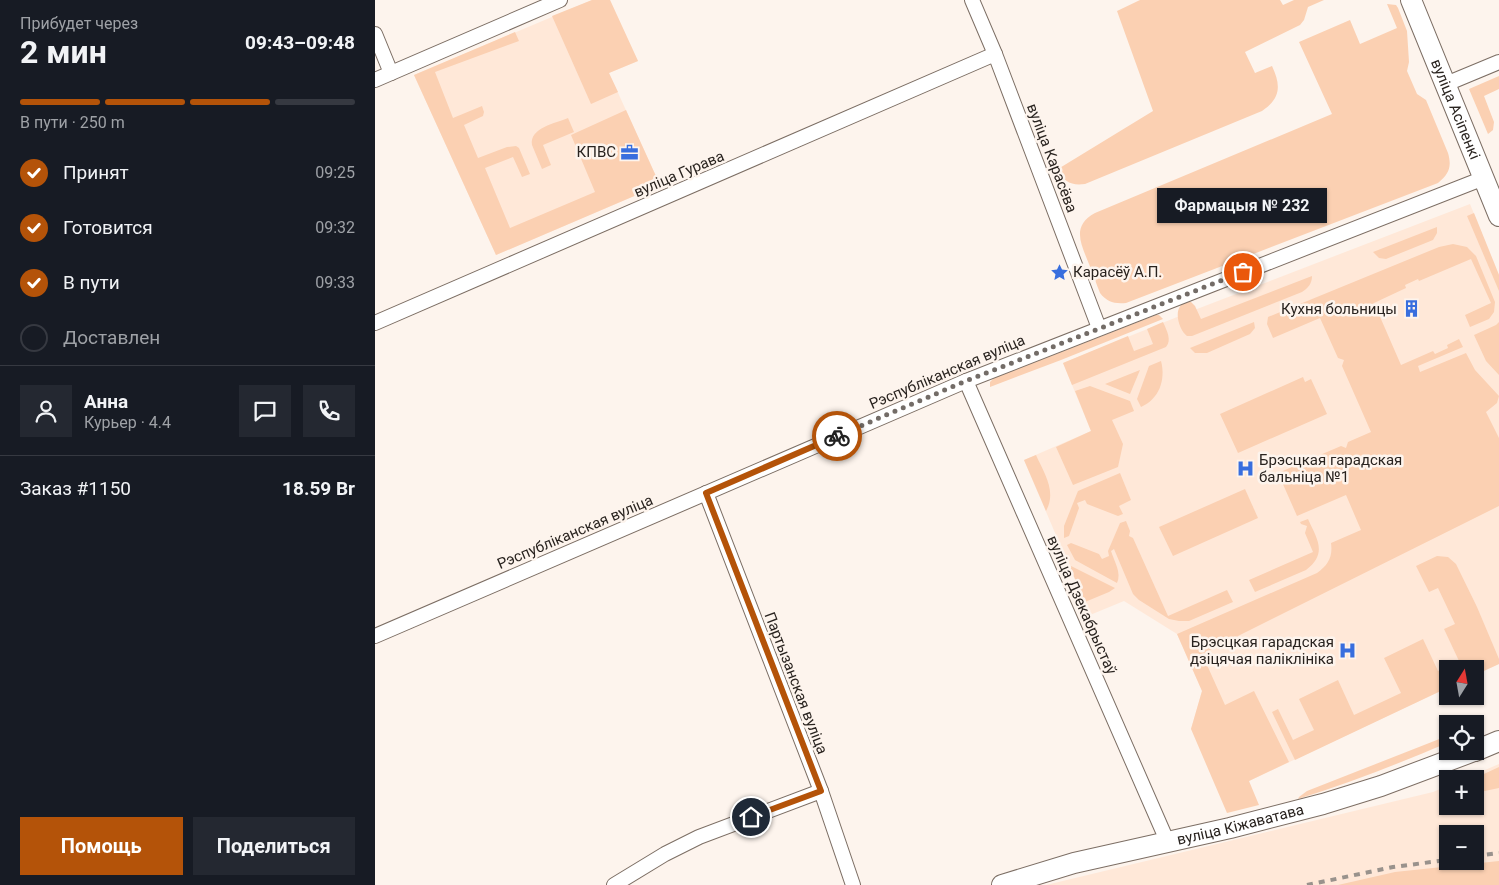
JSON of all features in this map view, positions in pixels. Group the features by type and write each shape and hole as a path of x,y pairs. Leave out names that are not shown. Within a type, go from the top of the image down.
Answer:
{"main road":[{"name":"вуліца Асіпенкі","path":"1411,0 1499,216"},
{"name":"вуліца Кіжаватава","path":"1484,747 1499,741"},
{"name":"вуліца Кіжаватава","path":"1002,885 1074,863 1168,843 1295,812 1345,798 1452,760"}],"street":[{"path":"375,80 561,0"},
{"name":"вуліца Карасёва","path":"972,0 995,54 1099,328"},
{"path":"375,34 391,73"},
{"name":"вуліца Гурава","path":"375,323 995,54"},
{"path":"1446,84 1499,62"},
{"name":"Рэспубліканская вуліца","path":"375,636 966,381 1484,178"},
{"name":"вуліца Дзекабрыстаў","path":"966,381 1168,843"},
{"name":"Партызанская вуліца","path":"706,493 821,791 853,885"},
{"path":"615,885 665,854 699,837 821,791"}],"shaded area":[{"path":"592,0 610,0 638,61 609,73 660,185 496,255 414,75"},
{"path":"592,0 610,0 638,61 609,73 618,92 591,104 552,16"},
{"path":"1140,0 1280,0 1283,5 1294,0 1324,0 1308,7 1304,20 1300,25 1245,52 1255,73 1272,66 1277,79 1276,96 1262,111 1085,184 1072,184 1065,180 1058,169 1153,111 1117,11"},
{"path":"1387,4 1396,5 1398,8 1407,31 1409,62 1407,71 1417,94 1426,100 1448,153 1450,162 1447,173 1442,180 1126,303 1111,302 1105,298 1100,293 1081,243 1080,230 1088,218 1095,213 1332,114 1299,42 1350,20 1360,44 1397,28"},
{"path":"515,32 519,41 435,72 453,118 482,106 483,116 464,125 478,158 507,147 516,146 519,148 530,174 522,177 513,157 485,168 510,228 595,192 571,135 626,110 660,185 496,255 414,75"},
{"path":"1499,76 1499,89 1484,96 1494,122 1493,130 1488,134 1469,89"},
{"path":"568,118 574,132 543,145 551,165 542,169 532,145 532,139 544,127"},
{"path":"1470,204 1499,275 1499,664 1484,671 1484,660 1439,660 1439,692 1249,781 1191,729 1202,691 1177,634 1124,601 1090,615 1024,460 1091,431 1063,363 1197,309"},
{"path":"1474,213 1499,275 1499,291 1467,216"},
{"path":"1437,227 1437,233 1433,240 1386,259 1379,258 1373,252"},
{"path":"1453,244 1467,247 1476,256 1495,302 1494,312 1489,319 1470,327 1465,315 1491,303 1471,259 1419,281 1418,279 1405,285 1406,288 1374,303 1401,365 1433,351 1435,354 1448,348 1447,345 1459,339 1463,347 1418,366 1420,372 1466,353 1475,370 1499,396 1497,403 1486,412 1499,438 1499,506 1202,654 1225,705 1254,691 1289,762 1249,781 1259,805 1227,813 1191,729 1202,691 1177,634 1317,573 1329,560 1331,543 1361,530 1346,495 1297,516 1278,473 1341,446 1346,448 1348,442 1371,432 1342,366 1344,360 1338,358 1320,318 1273,338 1267,324 1268,317 1439,247"},
{"path":"1312,276 1309,286 1302,292 1192,336 1187,336 1183,332 1178,310 1185,303 1191,302 1195,306 1201,319"},
{"path":"1156,315 1163,319 990,387 990,382 994,378"},
{"path":"1163,322 1169,338 1166,347 1072,385 1063,363 1128,336 1134,351 1153,344 1147,329"},
{"path":"1254,322 1255,328 1250,334 1207,353 1195,353 1190,348"},
{"path":"1499,322 1499,375 1486,361 1474,335"},
{"path":"1161,361 1163,375 1160,388 1147,404 1141,407 1137,399 1149,366"},
{"path":"1140,370 1130,394 1105,384"},
{"path":"1303,377 1305,382 1311,379 1327,414 1238,453 1220,414"},
{"path":"1090,386 1130,401 1134,411 1112,420 1123,444 1118,467 1073,485 1056,447 1091,431 1075,391"},
{"path":"1036,455 1046,475 1050,489 1049,504 1046,511 1024,460"},
{"path":"1120,473 1131,500 1119,506 1123,514 1118,516 1087,504 1085,500 1077,503 1079,508 1069,536 1064,538 1064,526 1078,491"},
{"path":"1245,489 1258,518 1173,556 1159,527"},
{"path":"1308,519 1319,546 1317,558 1313,564 1306,570 1255,592 1249,580 1313,552 1305,533 1307,526 1300,522"},
{"path":"1126,521 1130,531 1129,536 1133,538 1168,616 1227,590 1233,602 1189,621 1169,619 1139,600 1133,594 1114,549 1111,551 1119,575 1117,583 1075,560 1067,545 1071,543 1099,554 1102,559 1109,556 1108,551 1120,523"},
{"path":"1437,556 1448,557 1456,564 1477,607 1499,659 1499,664 1484,671 1484,660 1459,660 1444,629 1455,624 1438,588 1429,592 1416,566"},
{"path":"1069,565 1115,588 1085,602"},
{"path":"1423,639 1438,671 1439,692 1295,760 1272,712 1278,709 1293,740 1314,730 1299,699 1338,680 1354,715 1401,693 1384,658"},
{"path":"1439,739 1439,747 1429,751 1355,780 1298,799 1307,791"},
{"path":"1499,764 1499,885 1046,885 1439,789 1439,815 1484,815 1484,770"},
{"path":"1499,767 1499,788 1484,791 1484,774"},
{"path":"1499,861 1499,885 1338,885 1395,872 1439,867 1439,870 1484,870 1484,863"}],"railway":[{"path":"1484,855 1499,853"},
{"path":"1307,885 1393,867 1439,861"}],"way so far":[{"path":"837,436 966,381 1243,272"}],"place":[{"name":"КПВС","path":"630,152"},
{"name":"Карасёў А.П.","path":"1059,272"},
{"name":"Фармацыя № 232","path":"1243,272"},
{"name":"Кухня больницы","path":"1411,309"},
{"name":"Брэсцкая гарадская бальніца №1","path":"1245,469"},
{"name":"Брэсцкая гарадская дзіцячая паліклініка","path":"1348,651"}],"route":[{"path":"751,817 821,791 706,493 837,436"}]}
